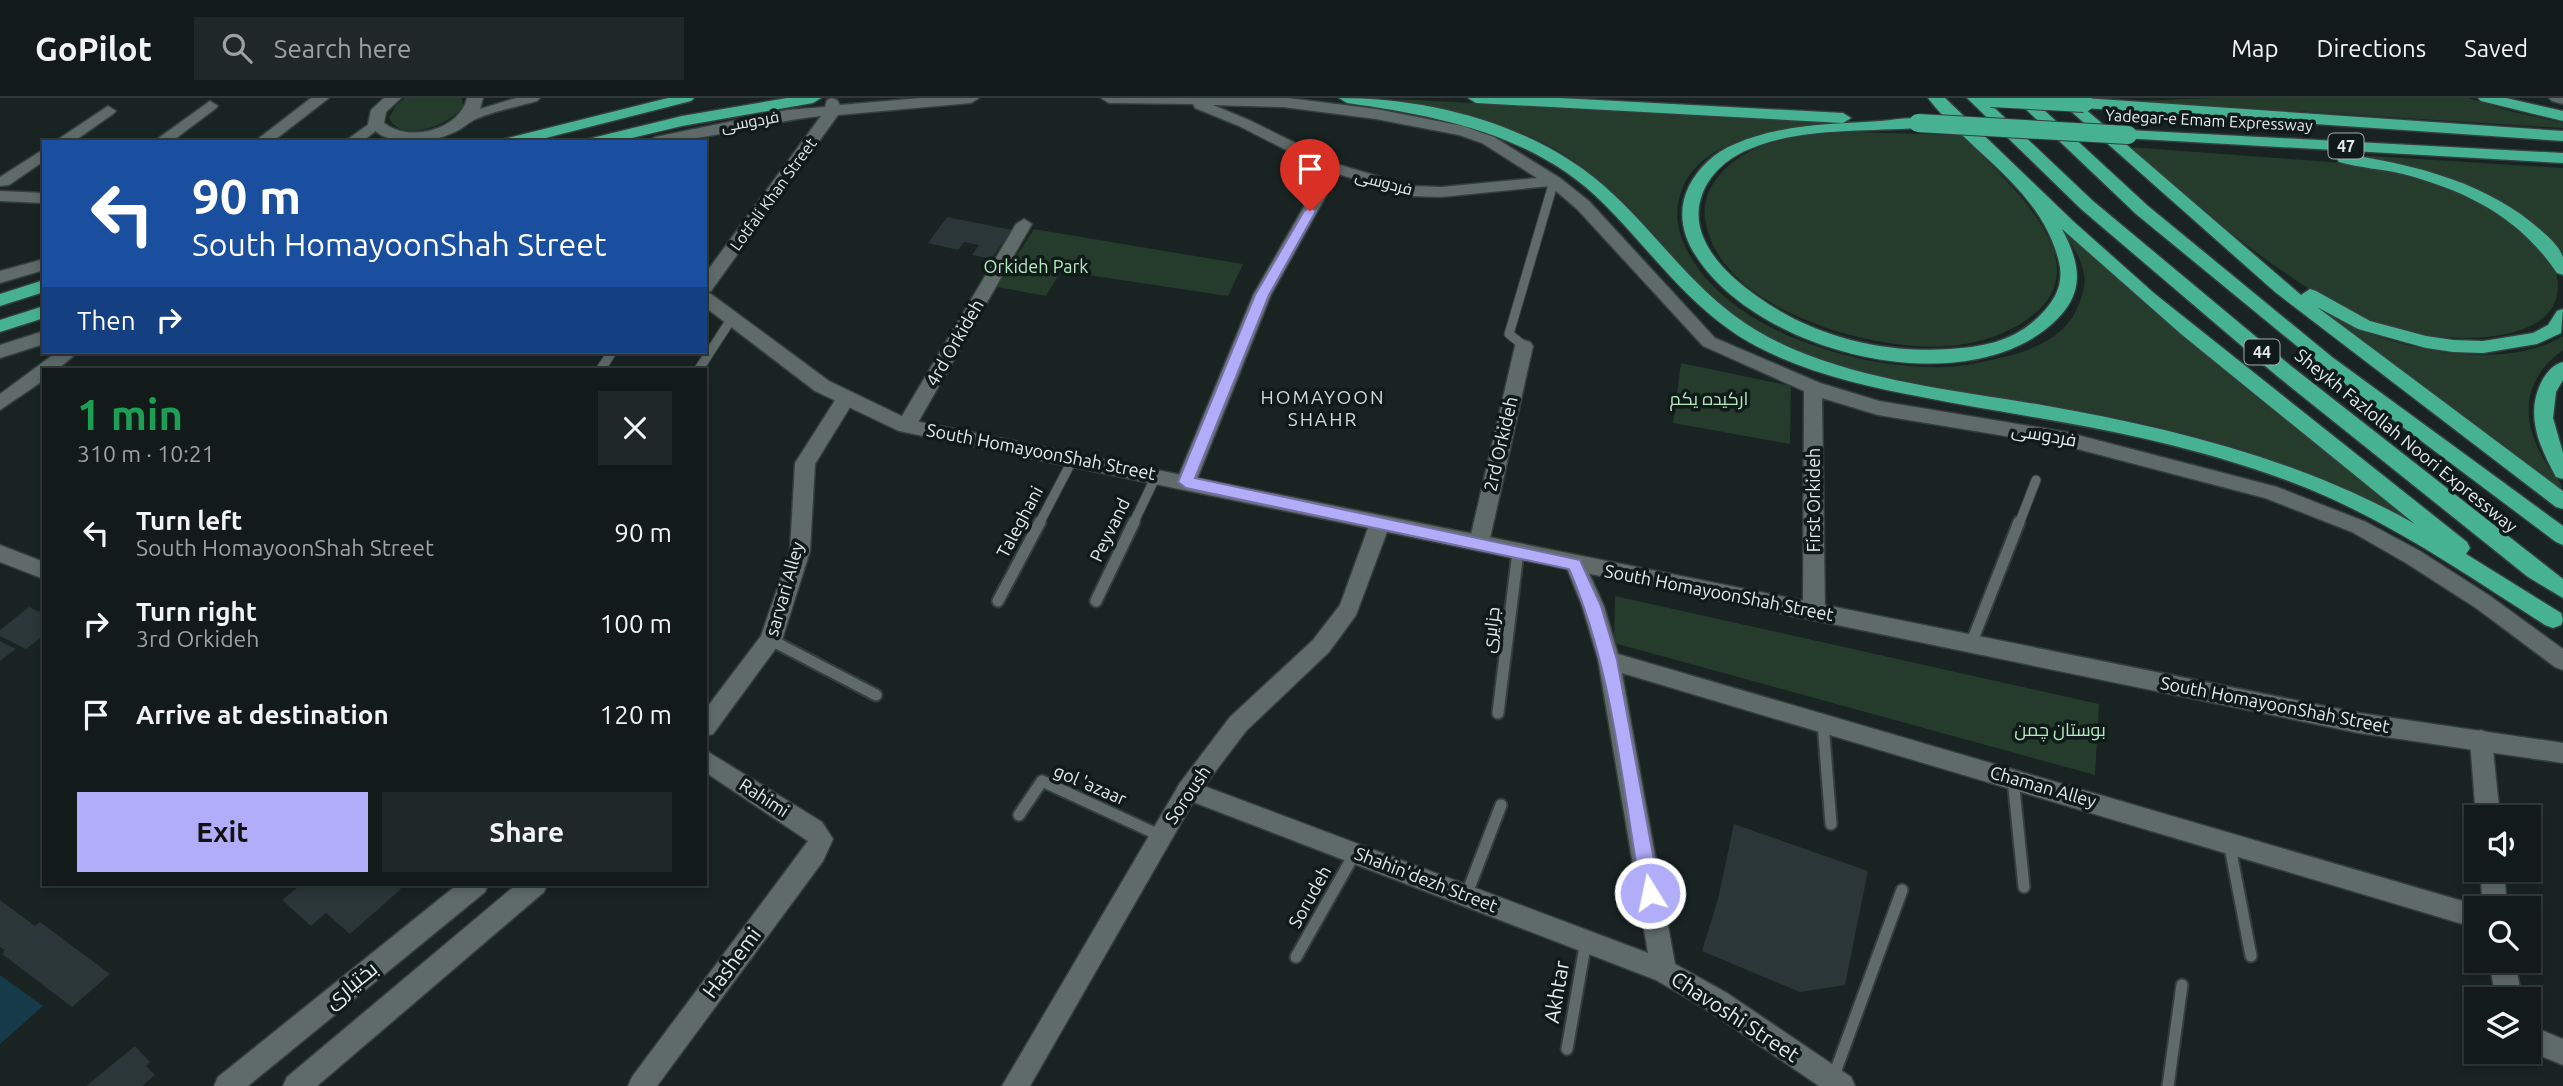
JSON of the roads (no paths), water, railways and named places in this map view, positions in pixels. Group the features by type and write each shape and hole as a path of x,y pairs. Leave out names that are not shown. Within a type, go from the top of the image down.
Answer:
{"highway":[{"path":"518,140 686,98"},
{"path":"602,140 682,121 813,98"},
{"path":"1347,98 1409,106 1465,118 1511,135 1546,153 1603,194 1707,306 1738,328 1795,358 1889,384 2141,431 2309,481 2370,509 2558,622"},
{"name":"Yadegar-e Emam Expressway","path":"1476,98 2563,158"},
{"path":"1937,98 2031,191 2147,296 2242,376 2473,559 2558,622"},
{"name":"Sheykh Fazlollah Noori Expressway","path":"1975,98 2087,205 2284,371 2563,590"},
{"name":"Yadegar-e Emam Expressway","path":"1991,98 2563,135"},
{"name":"Sheykh Fazlollah Noori Expressway","path":"2022,98 2142,210 2326,361 2563,537"},
{"path":"2064,98 2281,288 2563,502"},
{"path":"2084,103 2152,98"},
{"path":"2486,98 2563,116"},
{"path":"1918,123 1786,135 1741,147 1721,158 1707,170 1695,189 1690,209 1691,230 1701,251 1728,285 1756,306 1824,338 1868,350 1911,355 1942,356 1986,351 2023,339 2046,322 2063,303 2070,286 2070,268 2064,249 2031,191"},
{"path":"2233,140 2401,167 2468,190 2498,206 2525,226 2549,247 2563,269"},
{"path":"2237,247 2333,310 2364,325 2426,342 2483,347 2510,344 2537,338 2555,329 2563,315"},
{"path":"0,300 42,287"},
{"path":"0,326 42,313"},
{"path":"2563,368 2555,375 2543,395 2542,418 2552,452 2563,472"}],"street":[{"path":"265,140 321,98"},
{"path":"355,140 376,124 379,110 393,98"},
{"path":"376,124 387,134 403,140 437,138 463,120 473,109 475,98"},
{"path":"463,120 532,98"},
{"name":"فردوسی","path":"664,140 832,104 971,98"},
{"name":"فردوسی","path":"1109,98 1283,102 1376,114 1462,131 1488,140 1554,181 1604,226 1661,293 1709,342 1813,388 1878,408 2066,439 2270,492 2359,527 2413,557 2483,602 2563,661"},
{"path":"2557,98 2563,99"},
{"name":"فردوسی","path":"1186,100 1244,123 1334,168 1395,187 1425,192 1554,181"},
{"name":"Lotfali Khan Street","path":"707,284 832,104"},
{"path":"164,140 209,106"},
{"path":"65,140 108,111"},
{"path":"463,120 467,140"},
{"path":"1,187 42,156"},
{"path":"1186,482 1262,295 1334,168"},
{"path":"1,187 42,184"},
{"path":"1,187 42,197"},
{"name":"4rd Orkideh","path":"906,426 1024,224"},
{"path":"0,277 42,265"},
{"name":"South HomayoonShah Street","path":"707,299 822,386 906,426 2360,723 2563,754"},
{"path":"0,352 42,338"},
{"name":"2rd Orkideh","path":"1479,543 1524,346"},
{"path":"48,368 66,354"},
{"path":"0,404 42,372"},
{"name":"First Orkideh","path":"1813,388 1814,611"},
{"name":"sarvari Alley","path":"707,724 771,640 800,551 805,463 846,399"},
{"name":"Soroush","path":"1014,1086 1188,790 1238,724 1321,646 1349,609 1380,522"},
{"path":"0,553 42,571"},
{"path":"1575,564 1593,606 1609,660 1664,971"},
{"name":"Chaman Alley","path":"1609,660 2464,912"},
{"path":"2481,740 2487,805"},
{"name":"Rahimi","path":"707,761 814,830 821,839"},
{"name":"Shahin'dezh Street","path":"1188,790 1664,971"},
{"name":"Hashemi","path":"641,1086 814,853 821,839"},
{"name":"بختیاری","path":"227,1086 474,886"},
{"path":"309,1083 533,886"},
{"name":"Chavoshi Street","path":"1664,971 1718,1002 1837,1083"},
{"path":"2541,1043 2563,1052"}],"lane":[{"path":"1524,346 1509,334 1554,181"},
{"path":"700,368 732,318"},
{"name":"Taleghani","path":"998,601 1073,459"},
{"name":"Peyvand","path":"1096,601 1156,476"},
{"path":"1971,644 2036,480"},
{"name":"جزایری","path":"1498,713 1518,552"},
{"path":"771,640 876,695"},
{"path":"1823,723 1832,824"},
{"path":"2013,778 2024,887"},
{"name":"gol 'azaar","path":"1019,815 1042,781 1161,836"},
{"path":"1466,896 1501,806"},
{"path":"2229,842 2251,956"},
{"name":"Sorudeh","path":"1296,957 1355,853"},
{"path":"1837,1083 1902,890"},
{"name":"Akhtar","path":"1567,1049 1586,941"},
{"path":"2168,1086 2182,985"}],"water":[{"path":"0,975 43,1006 0,1044"}],"district":[{"name":"HOMAYOON SHAHR","path":"1323,408"}],"park label":[{"name":"Orkideh Park","path":"1036,267"},
{"name":"ارکیده یکم","path":"1709,399"},
{"name":"بوستان چمن","path":"2060,730"}]}
